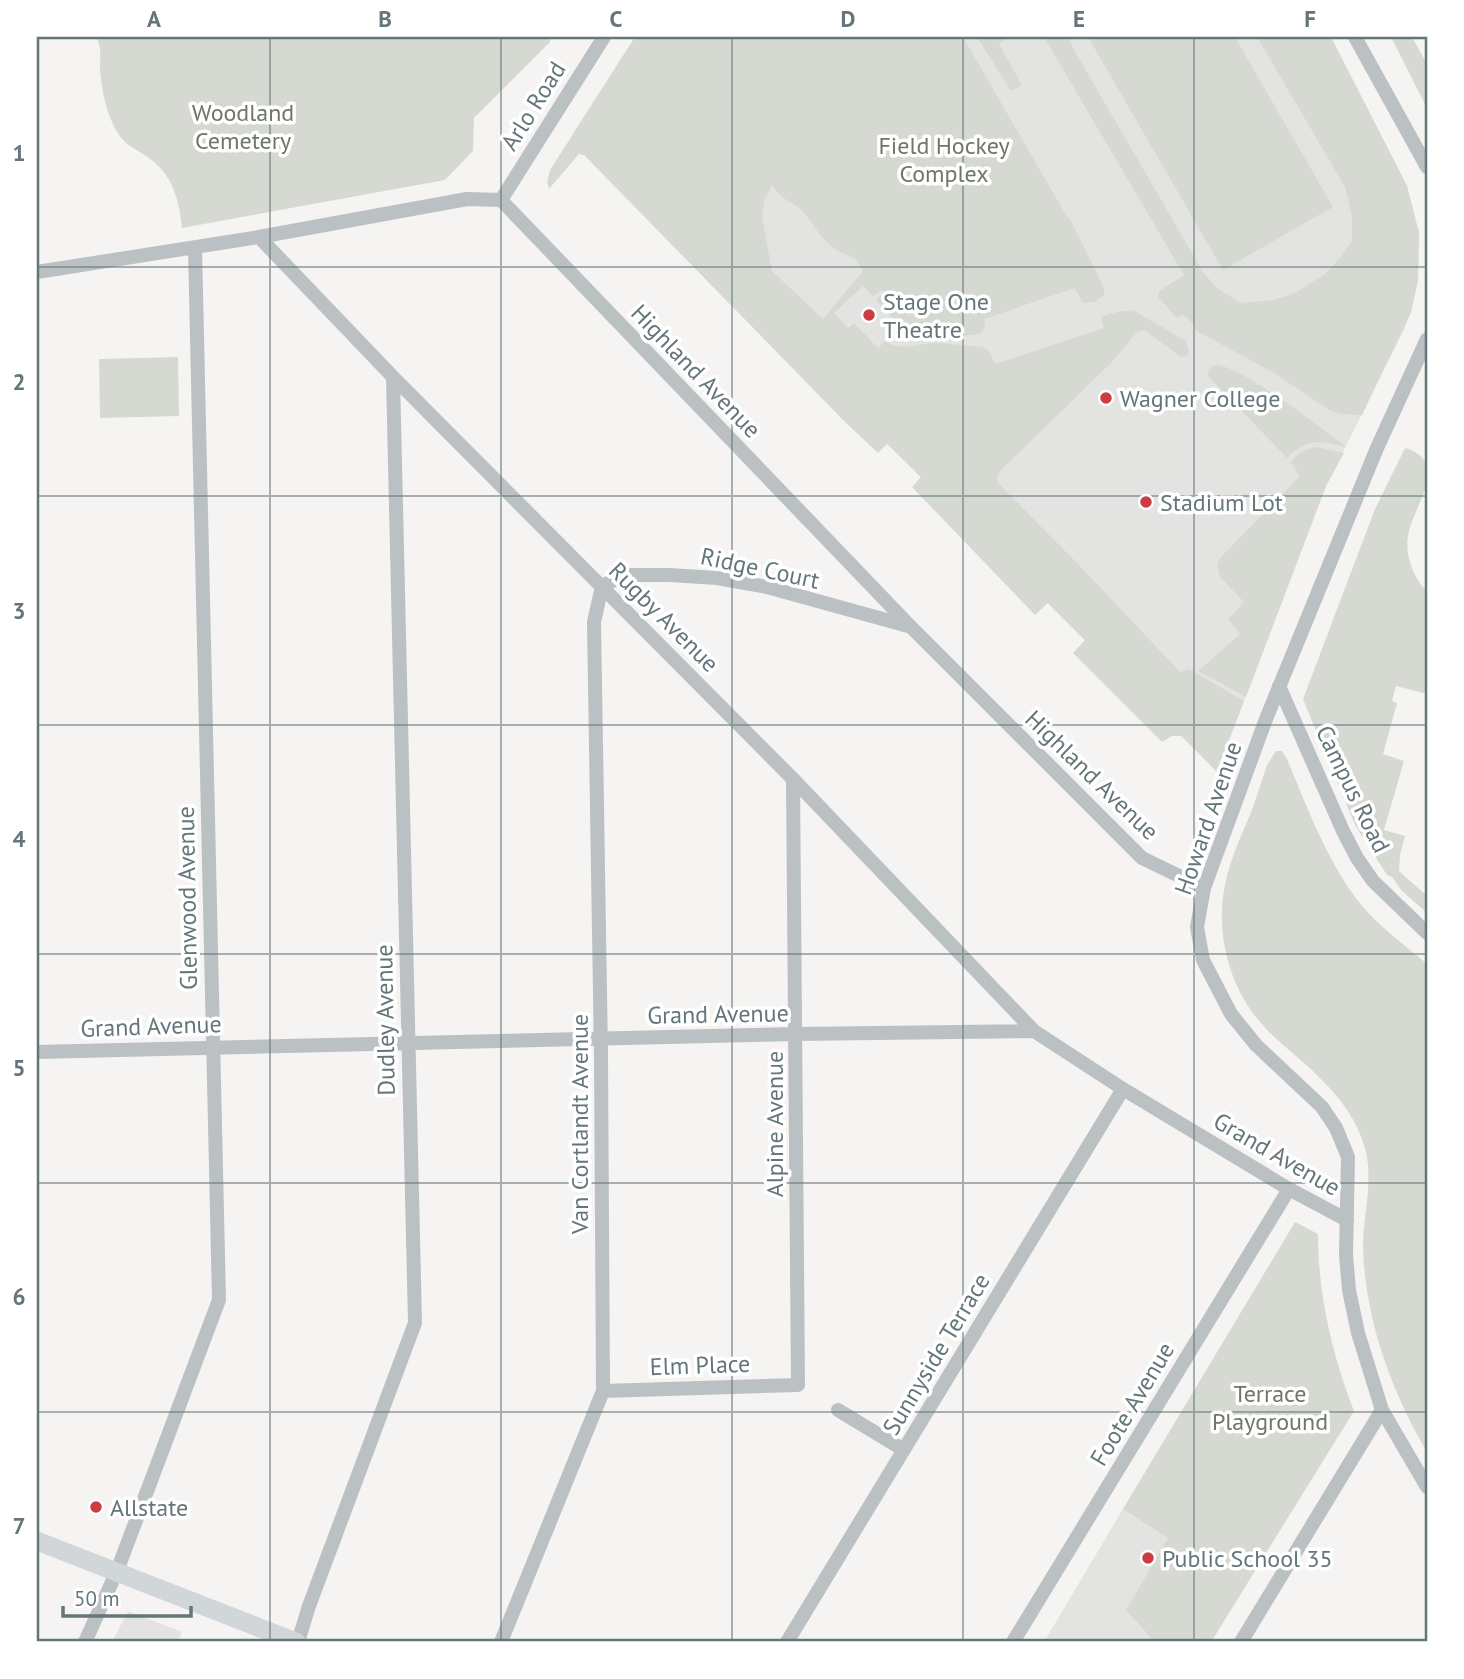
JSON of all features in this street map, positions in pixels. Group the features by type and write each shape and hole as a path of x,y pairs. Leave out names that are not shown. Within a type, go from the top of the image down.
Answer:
{"main road":[{"path":"37,1541 297,1642"}],"street":[{"name":"Arlo Road","path":"501,200 604,37"},
{"path":"1355,37 1427,167"},
{"path":"37,272 195,248 467,200 501,200"},
{"name":"Highland Avenue","path":"501,200 910,626 1142,858 1203,888"},
{"name":"Rugby Avenue","path":"259,237 393,376 793,779 1034,1031"},
{"name":"Glenwood Avenue","path":"85,1642 117,1571 219,1300 195,248"},
{"name":"Howard Avenue","path":"1427,339 1377,447 1279,686 1203,888 1197,927 1203,960 1214,985 1243,1031 1322,1107 1336,1128 1348,1157 1346,1255 1349,1290 1358,1333 1382,1410 1427,1487"},
{"name":"Dudley Avenue","path":"297,1642 415,1323 393,376"},
{"name":"Ridge Court","path":"602,586 624,575 717,578 766,587 910,626"},
{"name":"Van Cortlandt Avenue","path":"502,1642 603,1391 601,1039 594,622 602,586"},
{"name":"Campus Road","path":"1279,686 1357,858 1373,881 1427,933"},
{"name":"Alpine Avenue","path":"793,779 798,1385"},
{"name":"Grand Avenue","path":"37,1052 1034,1031 1289,1189 1347,1220"},
{"name":"Sunnyside Terrace","path":"787,1642 1123,1088"},
{"name":"Foote Avenue","path":"1013,1642 1289,1189"},
{"name":"Elm Place","path":"603,1391 798,1385"},
{"path":"838,1410 904,1450"},
{"path":"1241,1642 1382,1410"}],"shaded area":[{"name":"Wagner College","path":"635,37 1331,37 1407,186 1419,233 1418,280 1411,312 1403,332 1326,486 1217,772 574,132"},
{"name":"Public School 35","path":"1123,1509 1246,1585 1211,1642 1044,1642"},
{"path":"128,1611 182,1632 177,1642 112,1642"}],"green space":[{"name":"Woodland Cemetery","path":"96,37 551,37 550,42 474,118 473,151 445,180 182,228 177,198 164,172 122,139 111,120 103,94 100,48"},
{"name":"Field Hockey Complex","path":"635,37 963,37 1071,221 1104,288 1104,295 1094,302 1083,303 1075,288 984,319 985,327 980,334 960,336 899,336 894,333 901,327 876,300 884,292 882,290 873,296 863,286 834,313 848,328 854,323 878,348 885,341 898,346 939,343 983,347 990,352 995,364 1104,328 1101,319 1103,316 1133,310 1186,341 1189,352 1181,357 1144,330 1137,332 1111,363 999,472 997,479 1180,672 1189,669 1244,701 1217,772 1182,736 1172,736 1162,742 1073,653 1085,640 1048,603 1035,615 912,487 921,477 887,444 878,453 846,423 584,155 579,154 549,189 547,182 550,170","holes":["772,185 801,210 829,244 850,256 863,271 823,319 772,271 762,216 765,199"]},
{"path":"977,37 1007,37 999,44 1022,85 1011,91"},
{"path":"1044,37 1068,37 1203,272 1217,288 1241,303 1273,300 1295,293 1325,274 1352,241 1352,216 1345,187 1257,37 1331,37 1407,186 1419,233 1418,280 1411,312 1362,415 1340,414 1329,410 1274,373 1195,330 1194,324 1183,315 1177,318 1158,297 1159,291 1184,275"},
{"path":"1088,37 1235,37 1333,207 1223,270"},
{"path":"1391,37 1412,37 1427,64 1427,108"},
{"path":"178,357 179,416 100,418 99,359"},
{"path":"1214,365 1226,367 1261,386 1347,447 1315,442 1302,446 1287,458 1207,375"},
{"path":"1317,447 1344,453 1326,486 1246,697 1198,671 1240,634 1228,619 1244,602 1220,577 1217,564 1300,476 1291,462 1302,452"},
{"path":"1405,448 1419,455 1426,463 1428,474 1407,543 1414,573 1427,591 1427,694 1396,686 1392,701 1397,703 1383,754 1404,761 1384,830 1405,836 1399,871 1427,896 1427,913 1387,875 1355,825 1303,699 1375,509"},
{"path":"1276,751 1282,751 1287,759 1320,836 1351,891 1378,922 1427,964 1427,1452 1391,1379 1369,1301 1363,1247 1368,1164 1361,1137 1348,1111 1329,1087 1269,1032 1250,1009 1240,993 1227,958 1222,903 1227,875 1267,765"},
{"name":"Terrace Playground","path":"1295,1222 1318,1234 1328,1324 1354,1411 1211,1642 1155,1642 1126,1610 1168,1538 1123,1509"}],"place":[{"name":"Stage One Theatre","path":"869,315"},
{"name":"Wagner College","path":"1106,398"},
{"name":"Stadium Lot","path":"1146,502"},
{"name":"Allstate","path":"96,1507"},
{"name":"Public School 35","path":"1148,1558"}]}
